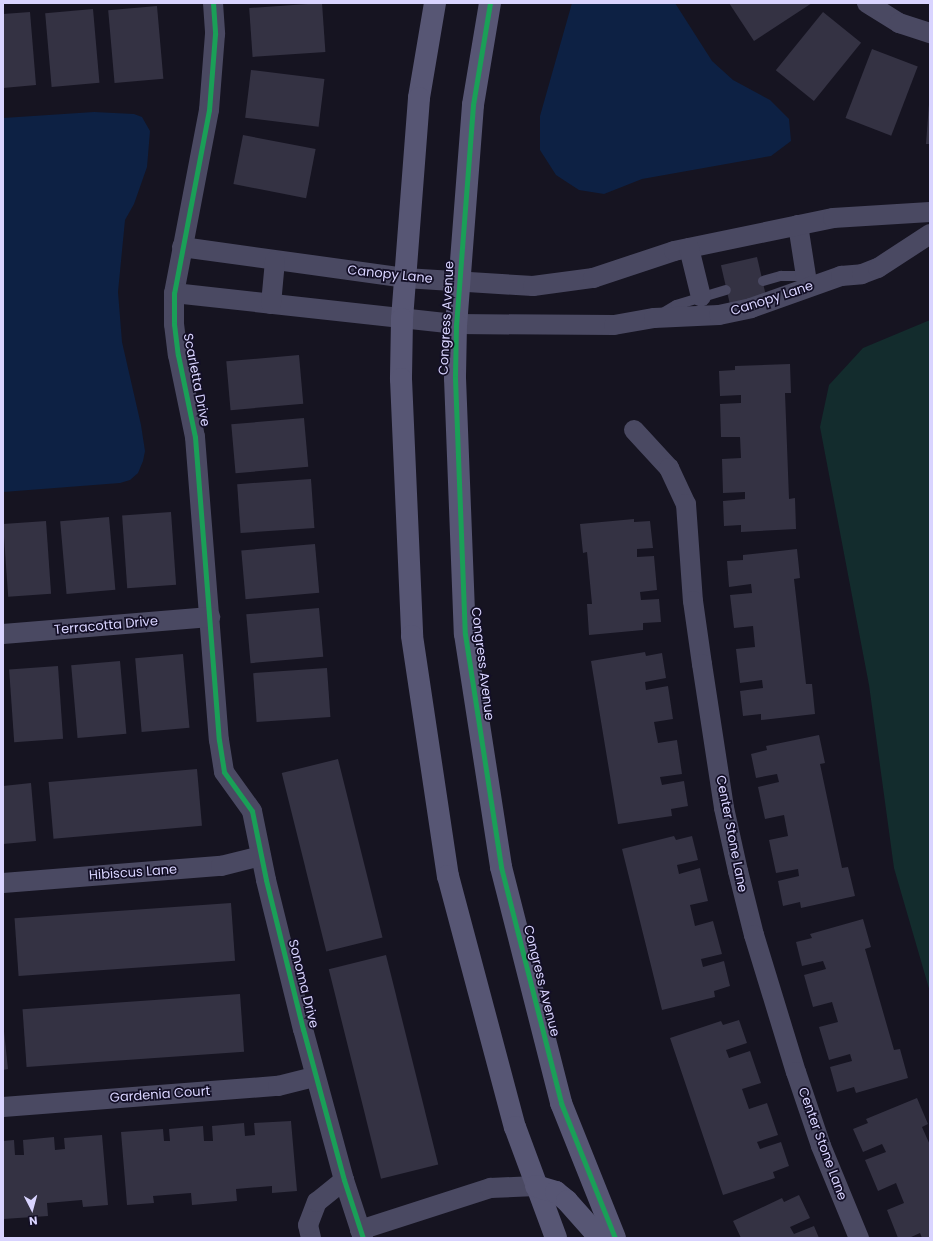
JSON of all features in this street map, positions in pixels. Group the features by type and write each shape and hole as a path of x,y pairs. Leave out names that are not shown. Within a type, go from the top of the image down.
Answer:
{"street":[{"name":"Scarletta Drive","path":"213,3 215,41 209,110 174,293 178,355 196,436 219,740"},
{"path":"435,3 419,98 402,319 401,379 412,636 448,876 515,1128 556,1238"},
{"name":"Congress Avenue","path":"490,3 473,105 456,324 455,378 465,634 501,867 561,1103 615,1238"},
{"path":"867,3 899,23 930,33"},
{"name":"Canopy Lane","path":"182,247 404,278 533,286 557,285 593,278 689,248 798,225 845,216 930,212"},
{"name":"Canopy Lane","path":"798,225 806,276"},
{"name":"Canopy Lane","path":"174,293 456,324 614,325 654,318 719,315 751,308 841,276 862,274 878,268 930,234"},
{"path":"689,248 701,298"},
{"path":"271,304 275,261"},
{"name":"Center Stone Lane","path":"634,430 669,468 686,504 699,643 724,808 738,871 754,935 796,1072 821,1146 859,1238"},
{"name":"Terracotta Drive","path":"3,634 210,617"},
{"name":"Sonoma Drive","path":"219,740 224,772 252,811 261,856 316,1077 344,1180 362,1234"},
{"name":"Hibiscus Lane","path":"3,883 221,866 261,856"},
{"name":"Gardenia Court","path":"3,1107 278,1086 316,1077"},
{"path":"311,1238 308,1225 317,1202 344,1180"},
{"path":"362,1234 490,1188 536,1186 556,1192 567,1201 600,1238"}],"lane":[{"name":"Canopy Lane","path":"763,281 782,276 841,276"},
{"name":"Canopy Lane","path":"654,318 676,305 726,290"}],"green space":[{"path":"930,320 930,992 894,868 869,685 820,427 829,385 863,348"}],"water":[{"path":"572,3 675,3 712,61 733,80 770,100 789,119 791,141 771,156 642,179 604,194 579,190 556,175 540,150 540,116"},
{"path":"94,112 134,114 142,117 150,131 147,167 134,204 125,220 118,292 122,342 141,425 145,451 143,461 138,473 130,480 120,483 3,492 3,118"}],"building":[{"path":"322,3 325,52 253,57 249,8"},
{"path":"729,3 812,3 754,41"},
{"path":"157,6 163,79 115,83 108,10"},
{"path":"93,9 99,83 52,87 45,13"},
{"path":"30,12 36,85 3,88 3,14"},
{"path":"823,12 861,43 814,101 776,70"},
{"path":"872,49 918,67 891,136 845,118"},
{"path":"251,70 324,79 319,127 245,118"},
{"path":"929,104 930,144 926,144"},
{"path":"243,135 316,149 306,198 233,184"},
{"path":"757,257 766,297 730,305 721,265"},
{"path":"299,355 303,404 231,410 226,361"},
{"path":"790,364 791,393 785,393 789,499 795,498 796,529 741,532 741,525 724,526 723,501 745,499 745,492 723,493 722,459 741,458 740,437 721,437 720,404 741,403 741,395 720,396 719,371 735,370 735,366"},
{"path":"304,418 308,467 236,473 231,424"},
{"path":"311,479 314,528 241,533 237,484"},
{"path":"171,512 176,585 127,588 122,515"},
{"path":"109,517 115,590 67,594 60,521"},
{"path":"634,519 634,522 650,521 653,548 637,549 637,557 654,556 657,590 640,592 641,600 659,599 661,622 643,623 643,630 589,635 587,604 592,604 587,552 583,553 580,524"},
{"path":"46,521 51,594 8,597 3,524"},
{"path":"315,544 319,593 246,599 241,550"},
{"path":"797,549 800,578 794,579 806,684 812,684 815,714 761,720 761,714 743,716 740,691 763,688 762,680 740,683 736,649 755,647 753,626 734,628 730,595 752,593 751,584 729,587 727,561 743,560 743,555"},
{"path":"319,608 323,657 251,663 246,614"},
{"path":"645,652 646,656 662,653 666,678 645,682 646,690 668,686 673,719 654,722 658,743 677,740 682,774 660,777 662,785 684,781 688,806 671,809 672,816 618,824 591,661"},
{"path":"183,654 189,728 142,732 135,658"},
{"path":"120,661 126,734 78,738 71,665"},
{"path":"58,666 63,739 14,742 9,669"},
{"path":"327,668 330,717 257,722 253,673"},
{"path":"819,735 825,763 820,764 842,868 848,867 855,896 801,908 800,902 783,906 778,881 799,876 798,869 776,873 769,840 788,836 784,815 765,819 758,787 779,782 777,774 756,778 751,754 767,750 766,746"},
{"path":"338,759 383,938 326,952 282,773"},
{"path":"197,769 202,826 54,839 49,782"},
{"path":"31,783 36,841 3,844 3,786"},
{"path":"674,836 676,840 692,836 698,860 677,865 679,874 700,868 708,901 690,905 695,926 713,921 722,954 701,959 703,967 724,961 730,986 714,991 715,997 662,1010 622,849"},
{"path":"231,903 235,961 19,976 15,918"},
{"path":"863,919 871,947 865,949 894,1050 900,1049 908,1078 856,1093 854,1087 837,1092 830,1067 852,1061 850,1054 829,1060 819,1027 838,1022 832,1002 813,1007 804,975 826,969 823,961 802,966 796,942 812,938 810,934"},
{"path":"386,955 438,1165 381,1179 329,969"},
{"path":"240,994 244,1052 27,1067 23,1009"},
{"path":"739,1020 747,1043 726,1050 729,1058 750,1051 761,1083 742,1089 749,1109 767,1103 778,1135 757,1142 760,1149 781,1142 789,1166 773,1172 775,1178 723,1195 670,1038 721,1021 723,1025"},
{"path":"3,1022 8,1069 3,1070"},
{"path":"917,1098 928,1124 922,1127 930,1145 930,1238 922,1238 920,1233 909,1238 898,1238 887,1210 904,1203 896,1183 878,1191 865,1160 886,1152 882,1144 863,1152 853,1129 868,1123 866,1119"},
{"path":"291,1121 297,1191 272,1193 272,1186 236,1189 237,1201 192,1205 191,1193 153,1196 154,1203 127,1205 121,1132 163,1129 164,1141 170,1141 169,1129 203,1126 204,1141 213,1141 212,1126 244,1123 245,1136 255,1135 254,1123"},
{"path":"102,1135 108,1205 83,1207 82,1200 47,1203 48,1216 3,1219 3,1141 14,1140 15,1155 24,1155 23,1140 54,1137 55,1150 65,1149 64,1138"},
{"path":"799,1195 810,1218 790,1227 794,1234 814,1226 819,1238 741,1238 733,1221 782,1198 784,1202"}],"cycle path":[{"path":"213,3 215,34 209,110 174,293 174,324 178,355 195,437 219,740 224,772 252,811 266,880 303,1029 344,1180 363,1238"},
{"path":"490,3 473,105 456,324 455,378 465,634 501,867 561,1103 615,1238"}]}
